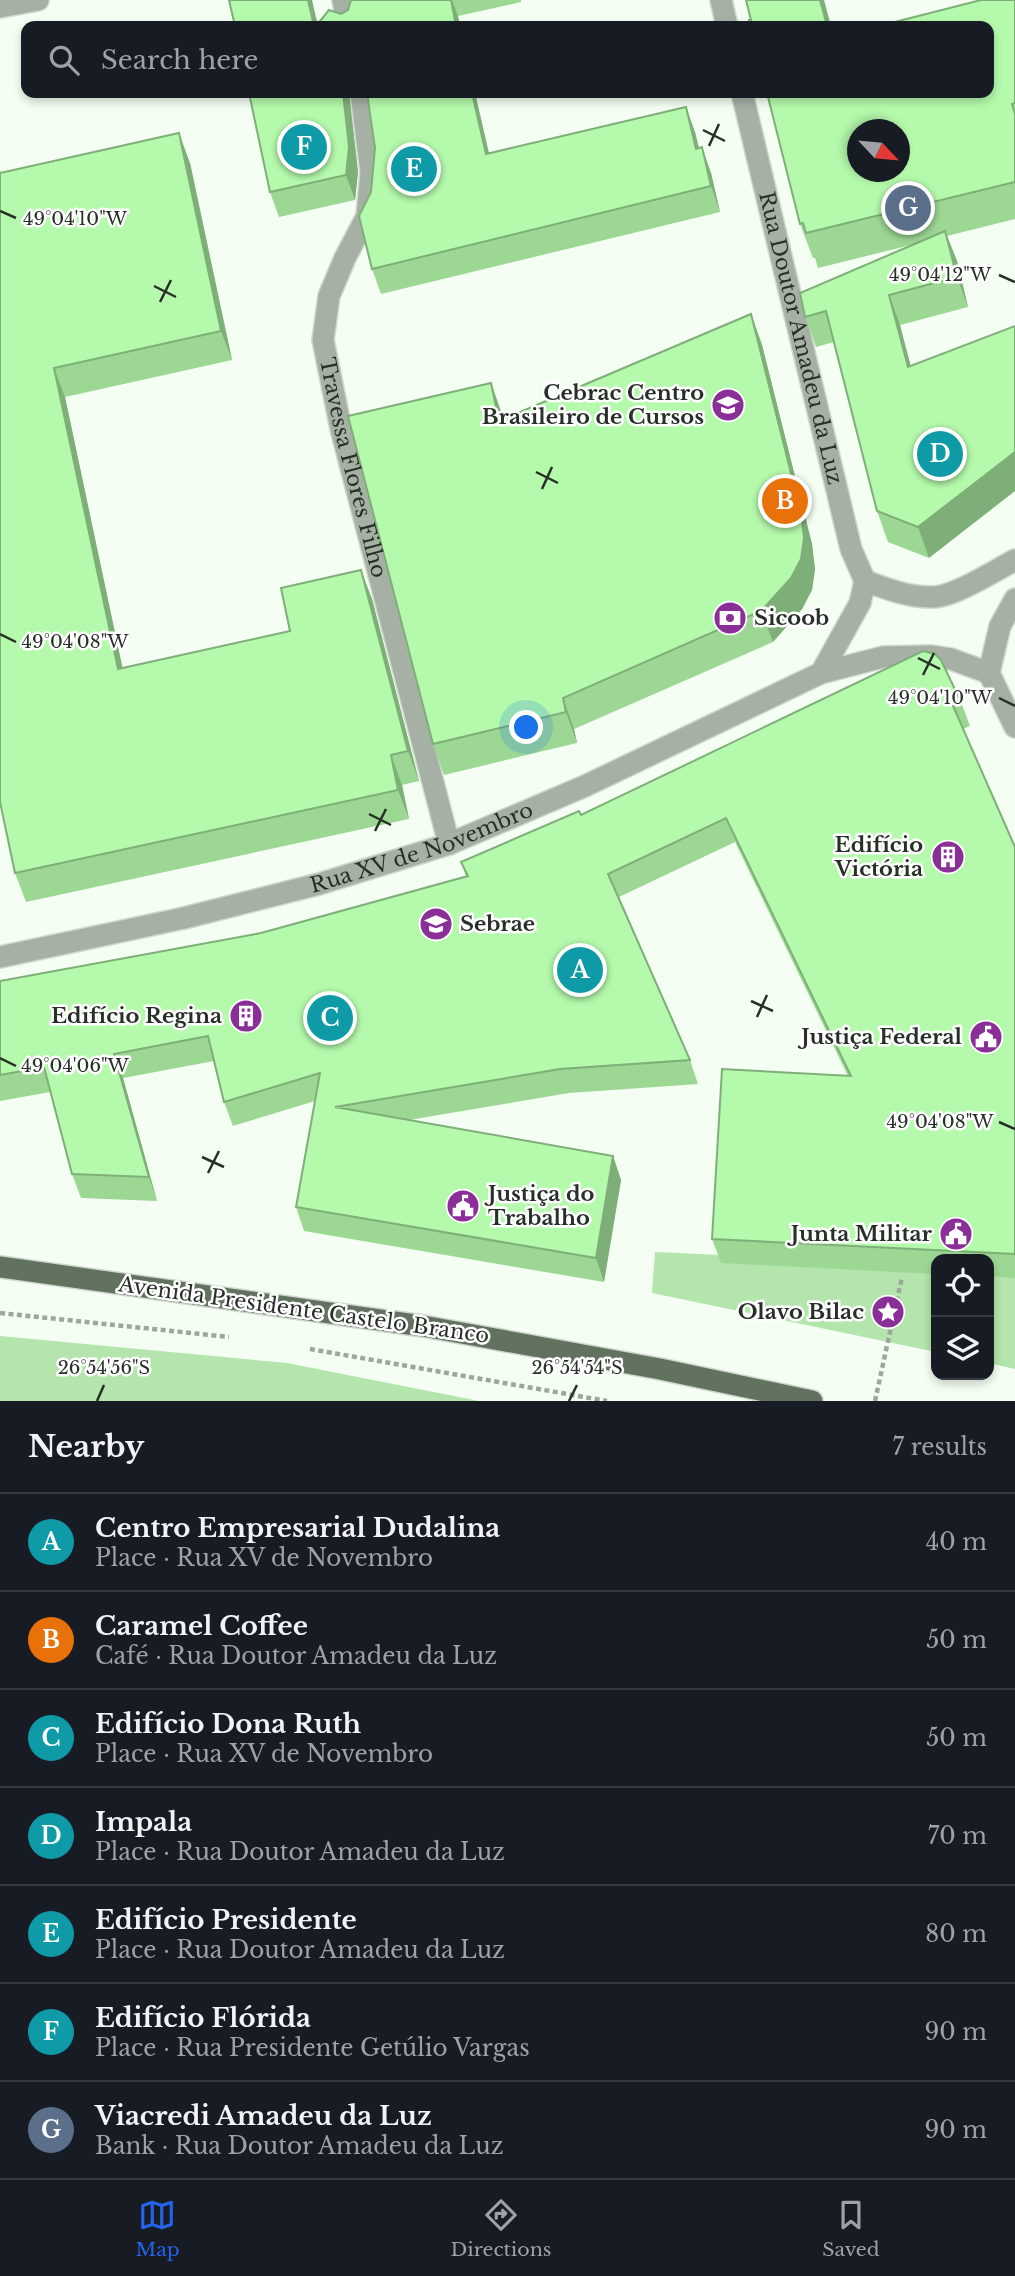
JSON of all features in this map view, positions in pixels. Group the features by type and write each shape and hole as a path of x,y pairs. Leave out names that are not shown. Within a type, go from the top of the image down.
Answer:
{"main road":[{"name":"Avenida Presidente Castelo Branco","path":"0,1267 423,1326 660,1369 812,1401"}],"street":[{"path":"0,7 38,0"},
{"path":"342,0 347,21"},
{"path":"721,0 726,21"},
{"name":"Travessa Flores Filho","path":"362,98 371,172 367,216 329,296 323,340 341,429 449,844"},
{"name":"Rua Doutor Amadeu da Luz","path":"743,98 851,549 864,581"},
{"path":"821,673 860,603 864,581 902,594 936,597 969,585 1015,560"},
{"path":"1015,599 1000,626 989,673 1015,727"},
{"name":"Rua XV de Novembro","path":"0,957 184,918 319,884 449,844 585,786 821,673 883,657 931,656 951,659 989,673"}],"path":[{"path":"875,1401 902,1278"},
{"path":"0,1313 232,1338"},
{"path":"299,1347 607,1401"}],"green space":[{"path":"655,1252 931,1265 931,1351 652,1293"},
{"path":"994,1267 1015,1268 1015,1369 994,1364"},
{"path":"0,1336 287,1363 479,1401 0,1401"}],"building":[{"path":"229,0 308,0 313,21 234,21"},
{"path":"351,0 451,0 455,21 320,21 329,10 341,14 348,10"},
{"path":"746,0 820,0 826,21 749,21"},
{"path":"981,0 1015,0 1015,103 1012,104 1015,114 1015,182 806,233 803,223 800,224 768,98 994,98 994,21 899,21"},
{"path":"250,98 344,98 349,147 346,175 270,192"},
{"path":"368,98 473,98 486,154 686,107 696,149 702,147 711,186 372,269 359,216 371,192 375,148"},
{"path":"179,133 221,331 54,368 118,669 290,631 281,588 361,570 408,751 391,755 398,790 15,873 0,802 0,173"},
{"path":"945,231 957,277 889,295 908,367 1015,326 1015,452 918,527 877,511 826,311 805,317 800,293"},
{"path":"751,314 801,513 804,538 801,559 791,578 761,611 563,698 566,712 433,744 348,416 491,383 499,421"},
{"path":"923,651 935,654 941,660 961,702 953,706 1015,847 1015,1254 712,1239 722,1069 851,1076 726,818 608,874 690,1060 560,1069 335,1107 613,1156 596,1258 296,1207 320,1073 224,1102 208,1036 114,1054 149,1177 72,1174 44,1067 0,1075 0,981 261,933 468,876 461,862 579,811 581,815"}],"place":[{"name":"Edifício Flórida","path":"304,147"},
{"name":"Edifício Presidente","path":"414,169"},
{"name":"Viacredi Amadeu da Luz","path":"908,208"},
{"name":"Cebrac Centro Brasileiro de Cursos","path":"728,405"},
{"name":"Impala","path":"940,454"},
{"name":"Caramel Coffee","path":"785,501"},
{"name":"Sicoob","path":"730,618"},
{"name":"Edifício Victória","path":"948,857"},
{"name":"Sebrae","path":"436,924"},
{"name":"Centro Empresarial Dudalina","path":"580,970"},
{"name":"Edifício Regina","path":"246,1016"},
{"name":"Edifício Dona Ruth","path":"330,1018"},
{"name":"Justiça Federal","path":"986,1037"},
{"name":"Justiça do Trabalho","path":"463,1206"},
{"name":"Junta Militar","path":"956,1234"},
{"name":"Olavo Bilac","path":"888,1312"}]}
